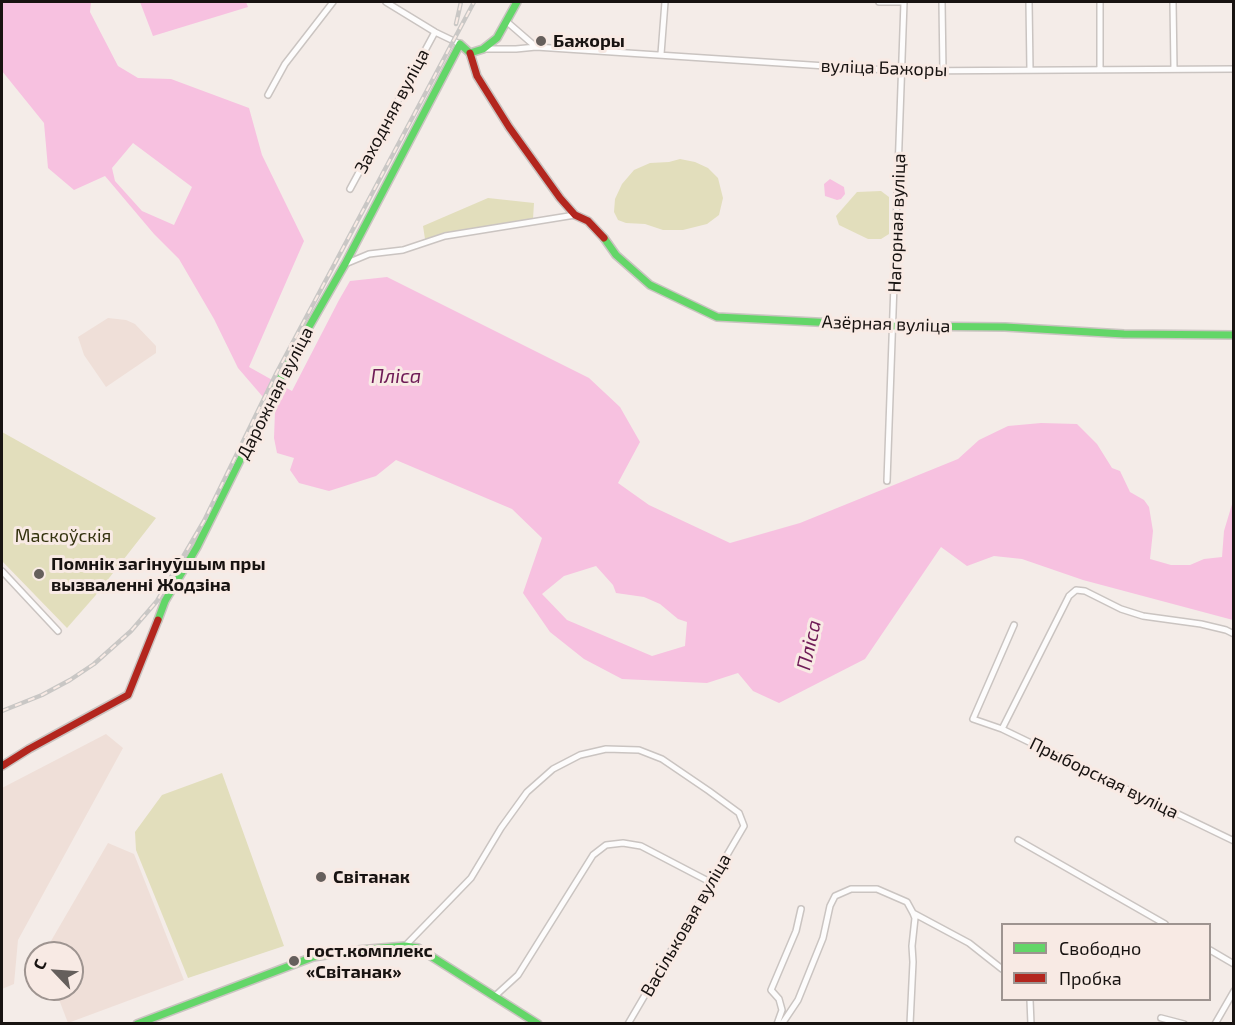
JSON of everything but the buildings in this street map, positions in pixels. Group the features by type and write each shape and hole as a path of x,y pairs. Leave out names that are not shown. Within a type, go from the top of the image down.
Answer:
{"street":[{"path":"268,95 285,64 333,2"},
{"path":"386,2 435,32 460,44 470,53 483,49 497,38 517,2"},
{"path":"661,54 665,2"},
{"path":"879,2 904,2"},
{"name":"Нагорная вуліца","path":"886,481 894,326 904,2"},
{"path":"942,2 943,72"},
{"path":"1029,2 1030,70"},
{"path":"1100,2 1100,69"},
{"path":"1173,2 1174,69"},
{"path":"506,21 536,47"},
{"name":"Заходняя вуліца","path":"350,189 435,32"},
{"name":"Дарожная вуліца","path":"2,766 128,695 165,601 197,548 282,375 345,264 460,44"},
{"name":"вуліца Бажоры","path":"483,49 516,50 536,47 902,71 1233,69"},
{"name":"Азёрная вуліца","path":"470,53 477,76 503,117 560,198 575,215 588,221 602,234 616,255 640,278 717,317 894,326 1005,327 1124,334 1233,335"},
{"path":"345,264 369,254 403,250 445,236 575,215"},
{"path":"2,571 58,631"},
{"path":"1002,729 1069,596 1076,590 1085,591 1121,609 1143,616 1201,624 1233,634"},
{"name":"Прыборская вуліца","path":"1014,625 973,719 1002,729 1233,841"},
{"name":"Васільковая вуліца","path":"405,946 471,878 501,828 527,792 553,769 580,755 606,749 639,750 662,759 739,813 744,826 628,1023"},
{"path":"1018,840 1163,923"},
{"path":"495,996 518,975 593,855 606,845 623,843 641,846 710,882"},
{"path":"782,1023 798,1000 823,938 830,906 835,896 851,889 877,889 907,902 914,913 910,1023"},
{"path":"777,1023 782,1010 779,999 771,990 796,931 801,909"},
{"path":"914,913 969,943 1001,968"},
{"path":"137,1023 313,957 405,946 418,948 538,1023"},
{"path":"1211,951 1232,963"},
{"path":"1215,1023 1233,991"},
{"path":"1030,1001 1031,1023"},
{"path":"1161,1018 1184,1023"}],"shaded area":[{"path":"108,318 126,320 135,324 156,346 156,353 106,387 84,355 78,337"},
{"path":"106,734 123,748 18,940 14,984 2,989 2,788"},
{"path":"108,843 134,854 184,980 68,1023 60,1001 84,1001 84,941 51,941"}],"green space":[{"path":"680,159 708,168 718,178 723,198 719,215 707,224 683,230 663,230 645,224 618,220 614,212 615,199 622,184 634,170 650,163"},
{"path":"881,191 889,197 889,234 881,239 868,239 839,225 836,216 857,192"},
{"path":"488,198 534,203 533,219 447,233 425,239 423,226"},
{"name":"Маскоўскія","path":"2,432 156,518 67,628 2,561"},
{"path":"222,773 284,946 188,978 136,850 135,832 162,795"}],"water":[{"name":"Пліса","path":"2,2 91,2 90,12 118,66 138,78 171,79 249,108 262,155 304,241 249,367 292,391 350,281 387,277 589,378 620,407 640,442 618,483 649,505 730,543 800,523 958,459 979,440 1008,426 1041,423 1077,424 1097,444 1112,468 1120,471 1130,492 1144,500 1149,507 1153,531 1150,559 1171,565 1190,565 1204,559 1222,557 1224,531 1233,501 1233,620 1083,580 1022,559 994,556 967,566 941,547 865,659 779,703 753,691 738,673 707,683 622,679 584,659 550,632 523,593 542,538 512,509 396,460 376,476 329,491 299,483 290,470 294,458 277,453 274,438 275,411 238,368 214,319 179,259 154,234 105,176 74,190 48,168 44,123 2,71","holes":["133,143 192,187 174,225 142,211 115,181 112,168","596,566 613,585 616,593 644,597 660,604 678,619 687,622 685,646 652,656 567,620 542,594 564,576"]},
{"path":"140,2 246,2 248,7 153,36"},
{"path":"830,179 844,187 845,194 841,199 825,196 824,184"}],"railway":[{"path":"456,24 461,2"},
{"path":"2,711 42,695 94,664 131,631 157,601 204,521 277,372 474,2"}],"traffic: fast":[{"path":"158,620 165,601 197,547 286,367 345,264 460,44 470,53 483,49 497,38 517,2"},
{"path":"604,238 616,255 650,285 717,317 894,326 1005,327 1124,334 1234,335"},
{"path":"137,1024 313,957 405,946 418,948 538,1024"}],"traffic: jam":[{"path":"470,53 477,76 509,127 560,198 575,215 588,221 604,238"},
{"path":"2,766 128,695 158,620"}],"place":[{"name":"Бажоры","path":"541,41"},
{"name":"Помнік загінуўшым пры вызваленні Жодзіна","path":"39,574"},
{"name":"Світанак","path":"321,877"},
{"name":"гост.комплекс «Світанак»","path":"294,961"}]}
